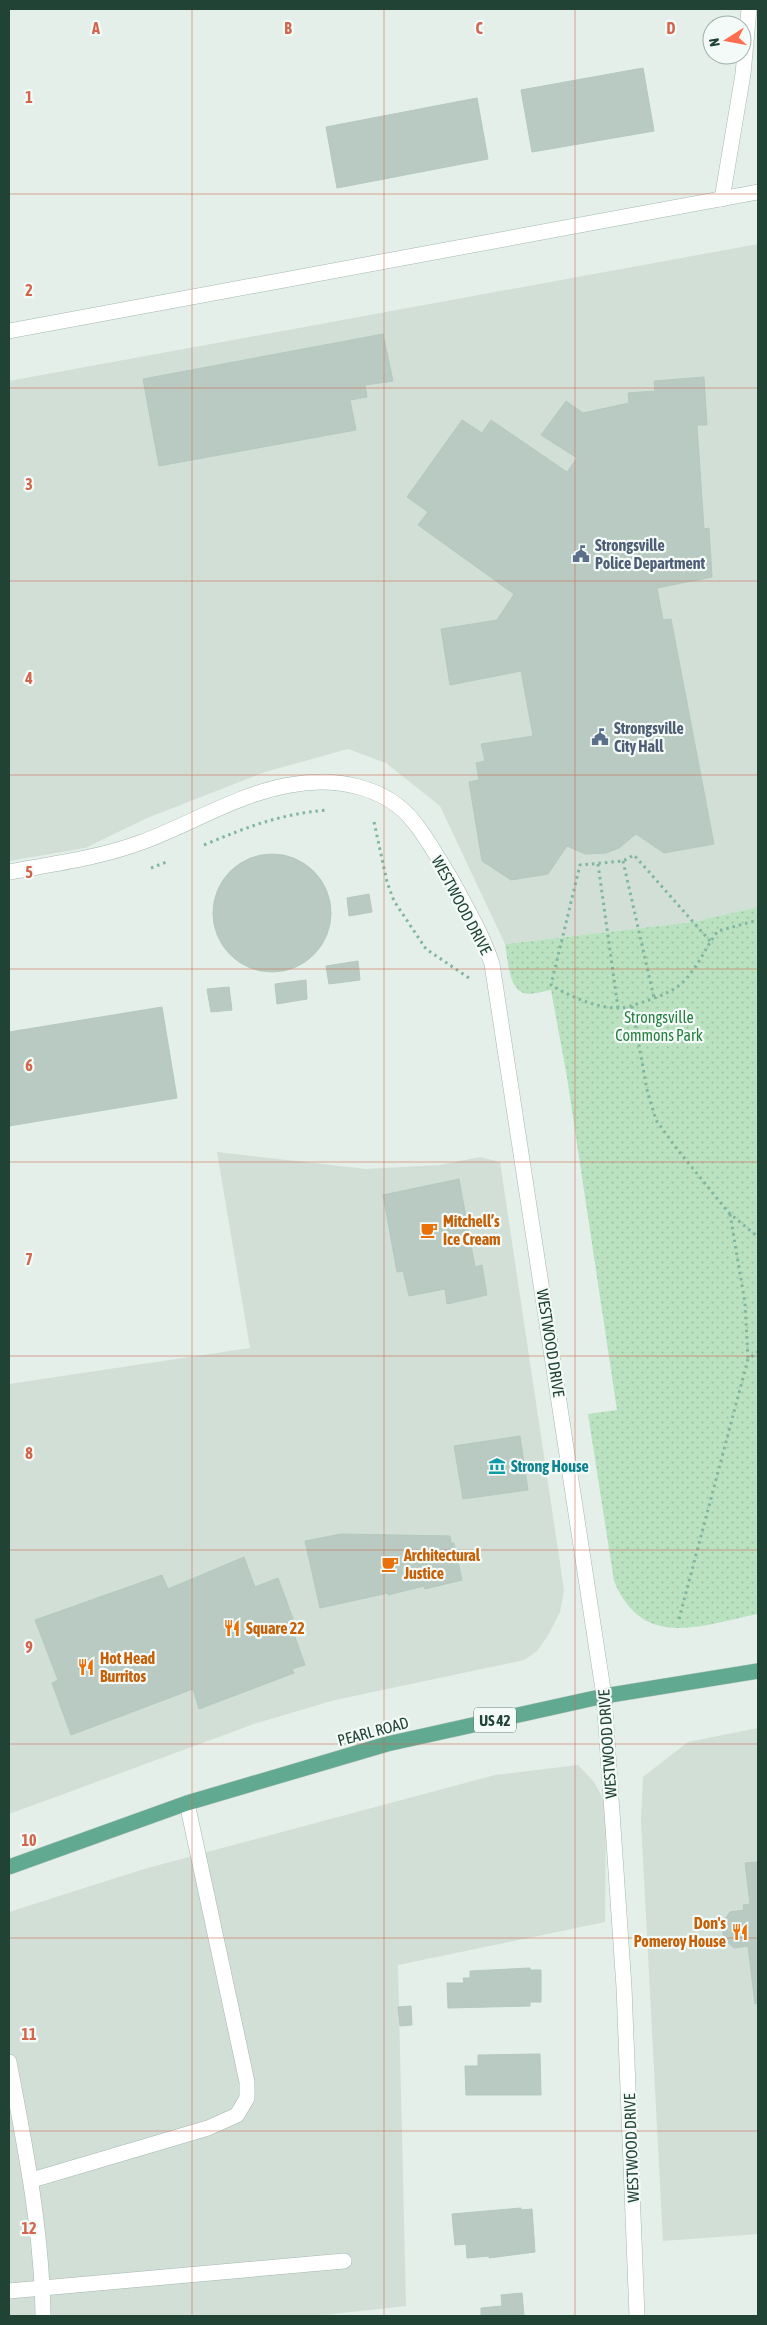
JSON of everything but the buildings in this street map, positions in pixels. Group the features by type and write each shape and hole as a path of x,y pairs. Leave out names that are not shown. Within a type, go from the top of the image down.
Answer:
{"main road":[{"name":"PEARL ROAD","path":"9,1867 187,1803 387,1744 604,1696 758,1671"}],"street":[{"path":"722,199 743,74 749,9"},
{"path":"9,330 758,192"},
{"name":"WESTWOOD DRIVE","path":"9,872 115,851 176,829 233,803 290,784 321,782 348,784 371,790 392,801 414,821 438,857 484,941 492,964 604,1696 624,1987 637,2316"},
{"path":"32,2180 208,2128 237,2115 247,2098 247,2082 187,1803"},
{"path":"9,2062 32,2180 43,2289 43,2316"},
{"path":"9,2291 344,2261"}],"path":[{"path":"198,848 271,818 297,812 336,810"},
{"path":"371,818 375,822 387,882 394,901 426,949 470,979"},
{"path":"710,941 634,855 623,861 580,865 551,985 567,996 618,1008 632,1006 676,989 687,978 718,931 758,920"},
{"path":"148,868 174,859"},
{"path":"623,861 654,998"},
{"path":"598,864 618,1008"},
{"path":"632,1006 647,1090 656,1120 677,1150 730,1213 758,1237"},
{"path":"680,1619 748,1359 745,1302 730,1213"},
{"path":"748,1359 758,1352"}],"shaded area":[{"path":"758,244 758,907 692,922 505,944 440,806 386,763 348,749 265,772 147,818 85,848 9,861 9,381"},
{"path":"217,1152 366,1169 440,1165 480,1157 500,1162 564,1590 560,1612 547,1637 537,1651 524,1660 335,1700 257,1723 9,1814 9,1384 250,1348"},
{"path":"758,1728 758,2234 663,2241 641,1821 643,1777 688,1742"},
{"path":"578,1765 594,1782 606,1804 605,1922 398,1965 406,2306 315,2316 9,2316 9,1912 144,1869 495,1775"}],"green space":[{"name":"Strongsville Commons Park","path":"758,907 758,1614 695,1627 676,1628 657,1625 641,1617 626,1603 614,1581 588,1414 617,1410 567,1077 551,990 528,994 516,988 508,966 505,944 692,922"}],"place":[{"name":"Strongsville Police Department","path":"581,554"},
{"name":"Strongsville City Hall","path":"600,737"},
{"name":"Mitchell’s Ice Cream","path":"429,1230"},
{"name":"Strong House","path":"497,1466"},
{"name":"Architectural Justice","path":"390,1564"},
{"name":"Square 22","path":"232,1628"},
{"name":"Hot Head Burritos","path":"86,1667"},
{"name":"Don's Pomeroy House","path":"740,1932"}]}
